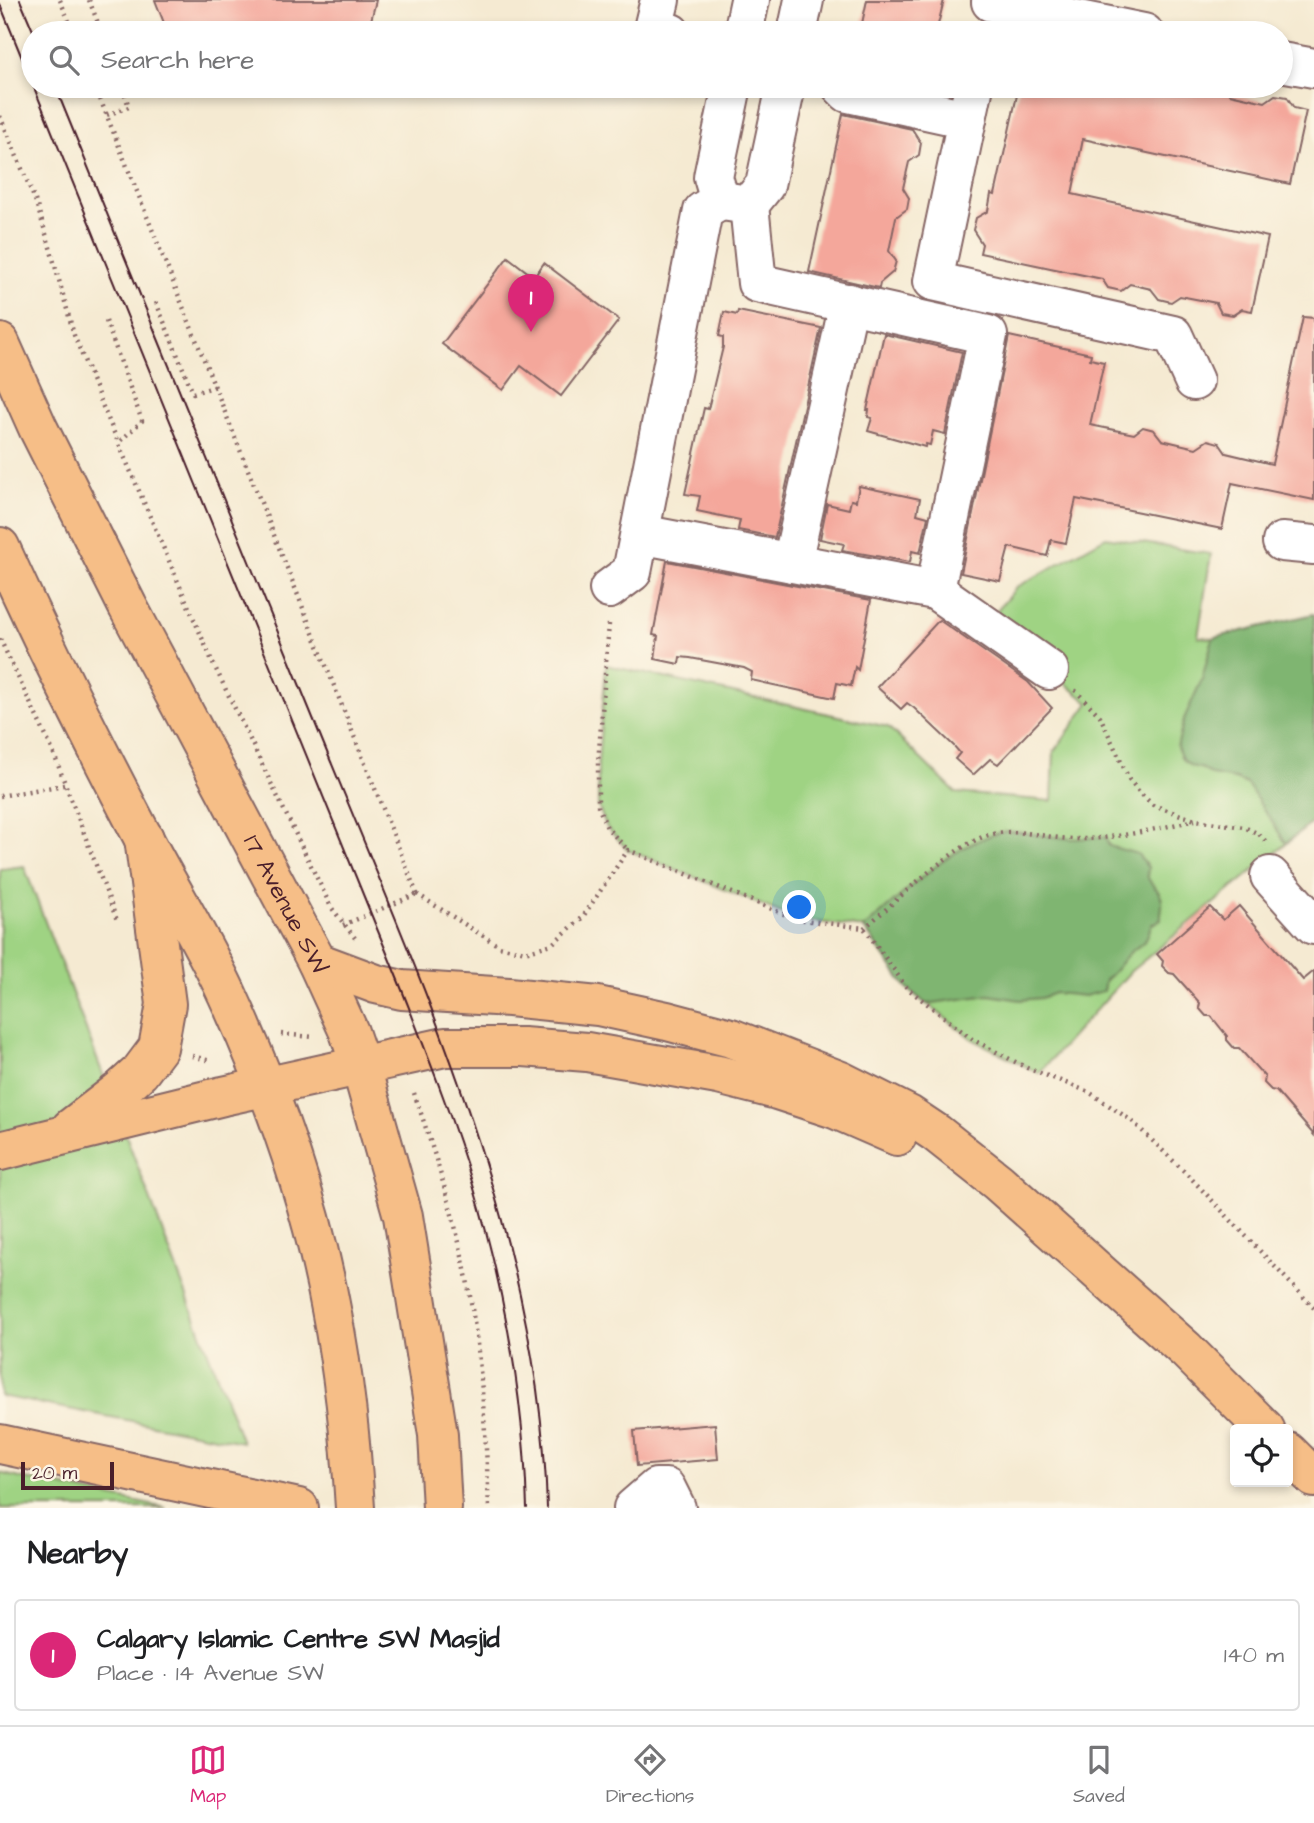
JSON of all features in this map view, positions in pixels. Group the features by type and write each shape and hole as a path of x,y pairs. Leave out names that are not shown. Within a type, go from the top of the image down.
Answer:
{"main road":[{"name":"17 Avenue SW","path":"0,343 38,428 128,607 317,962 349,1032 403,1216 438,1435 442,1508"},
{"path":"0,547 32,618 226,992 266,1087 304,1194 331,1308 350,1427 355,1508"},
{"path":"60,1136 119,1091 140,1072 158,1048 166,1004 144,838"},
{"path":"317,962 376,984 402,990 598,1006 667,1021 731,1038 841,1081 909,1115 998,1182 1186,1350 1260,1424"},
{"path":"0,1151 445,1047 523,1046 587,1052 741,1081 835,1109 998,1182"},
{"path":"0,1444 299,1508"},
{"path":"1293,1457 1314,1478"}],"street":[{"path":"655,21 660,0"},
{"path":"746,21 750,0"},
{"path":"800,21 804,0"},
{"path":"989,12 1055,21"},
{"path":"1293,64 1314,68"},
{"path":"729,98 713,177 734,203 757,283 988,335 935,590"},
{"path":"609,589 632,572 703,211 734,203 765,185 783,98"},
{"path":"916,98 970,102 933,281 1174,335 1194,381"},
{"path":"792,562 849,303"},
{"path":"640,534 935,590 1049,670"},
{"path":"1272,864 1314,925"},
{"path":"633,1508 656,1488 666,1488 676,1508"}],"path":[{"path":"60,0 69,21"},
{"path":"89,0 97,21"},
{"path":"100,98 417,894 499,946 525,952 552,944 582,919 628,850"},
{"path":"107,116 130,107 126,98"},
{"path":"0,116 44,226 74,335 212,661 331,907 361,943"},
{"path":"156,302 192,393 216,386"},
{"path":"106,321 142,421 119,442"},
{"path":"609,589 598,763 598,806 607,828 628,850 796,919 864,928 906,988 972,1039 1027,1068 1089,1092 1132,1121 1189,1176 1314,1308"},
{"path":"0,639 52,749 121,931"},
{"path":"1049,670 1090,703 1100,716 1129,779 1153,805 1195,820 1244,827 1259,834 1272,864"},
{"path":"0,796 64,785"},
{"path":"864,928 919,880 961,849 986,836 1007,831 1072,839 1106,837 1195,820"},
{"path":"344,925 417,894"},
{"path":"270,1033 313,1037"},
{"path":"414,1093 449,1201 463,1257 473,1313 486,1443 489,1508"}],"green space":[{"path":"1106,537 1211,554 1198,637 1213,638 1314,614 1314,821 1131,971 1039,1073 972,1039 907,988 864,928 796,919 628,850 607,828 598,806 598,763 606,665 888,727 956,793 1052,801 1054,752 1089,703 1049,670 984,625 1017,587"},
{"path":"1314,614 1314,821 1286,843 1247,784 1211,775 1203,769 1191,766 1182,759 1177,747 1184,719 1202,679 1213,638"},
{"path":"1007,831 1072,839 1106,837 1109,846 1138,854 1148,868 1150,882 1161,896 1161,919 1151,925 1143,942 1105,980 1103,991 1085,996 1055,993 1041,998 1020,1000 989,995 926,1004 907,988 864,928 948,857 986,837"},
{"path":"24,866 242,1442 0,1396 0,869"},
{"path":"0,1473 20,1478 166,1508 0,1508"}],"building":[{"path":"155,0 376,0 371,21 163,21"},
{"path":"867,0 944,0 939,21 863,21"},
{"path":"1016,98 1248,98 1265,102 1271,98 1288,98 1294,108 1306,111 1290,184 1083,139 1072,194 1268,237 1252,311 1242,309 1233,315 1221,313 1216,303 1180,296 1171,302 1159,299 1151,289 1130,284 1121,291 1108,288 1102,279 980,253 982,244 973,230 976,218 988,211 991,194 995,195"},
{"path":"843,114 912,129 921,143 919,155 909,162 903,188 909,198 907,209 896,217 889,251 896,261 893,272 880,283 879,288 809,272"},
{"path":"508,257 534,277 544,263 619,320 561,396 521,366 503,390 442,344"},
{"path":"738,311 821,328 775,537 738,530 740,520 697,511 700,496 685,494 704,408 708,409 723,347 723,337 719,336 724,312 737,315"},
{"path":"1303,317 1314,318 1314,500 1232,483 1222,529 1076,499 1066,543 1051,540 1047,556 1009,547 1000,581 961,573 1009,336 1091,354 1090,359 1104,362 1090,425 1134,434 1143,427 1154,430 1162,440 1196,448 1208,440 1219,443 1226,453 1272,464"},
{"path":"884,334 962,352 945,434 933,431 930,445 926,444 925,447 868,431 872,418 868,417 867,410"},
{"path":"859,486 920,499 917,514 928,517 920,553 912,551 910,562 842,550 844,544 820,539 827,504 849,509 851,500 856,501"},
{"path":"667,561 871,600 858,670 855,667 851,686 837,683 834,698 751,680 752,672 744,668 690,658 680,657 679,664 655,659 658,636 653,635"},
{"path":"939,620 1028,682 1052,708 998,764 990,759 973,775 955,759 960,753 954,746 914,708 907,703 901,709 877,687"},
{"path":"1239,906 1303,980 1314,971 1314,1135 1276,1091 1264,1083 1265,1077 1239,1048 1234,1048 1211,1016 1206,1016 1199,1008 1200,1003 1174,974 1162,966 1163,961 1157,954 1210,907 1223,920"},
{"path":"715,1424 718,1459 637,1466 634,1431"}],"tram line":[{"path":"20,0 29,21"},
{"path":"0,4 21,56"},
{"path":"38,98 402,990 457,1136 484,1224 503,1304 522,1426 527,1508"},
{"path":"60,98 399,926 470,1115 499,1211 523,1308 539,1407 547,1508"}],"place":[{"name":"Calgary Islamic Centre SW Masjid","path":"531,332"}]}
